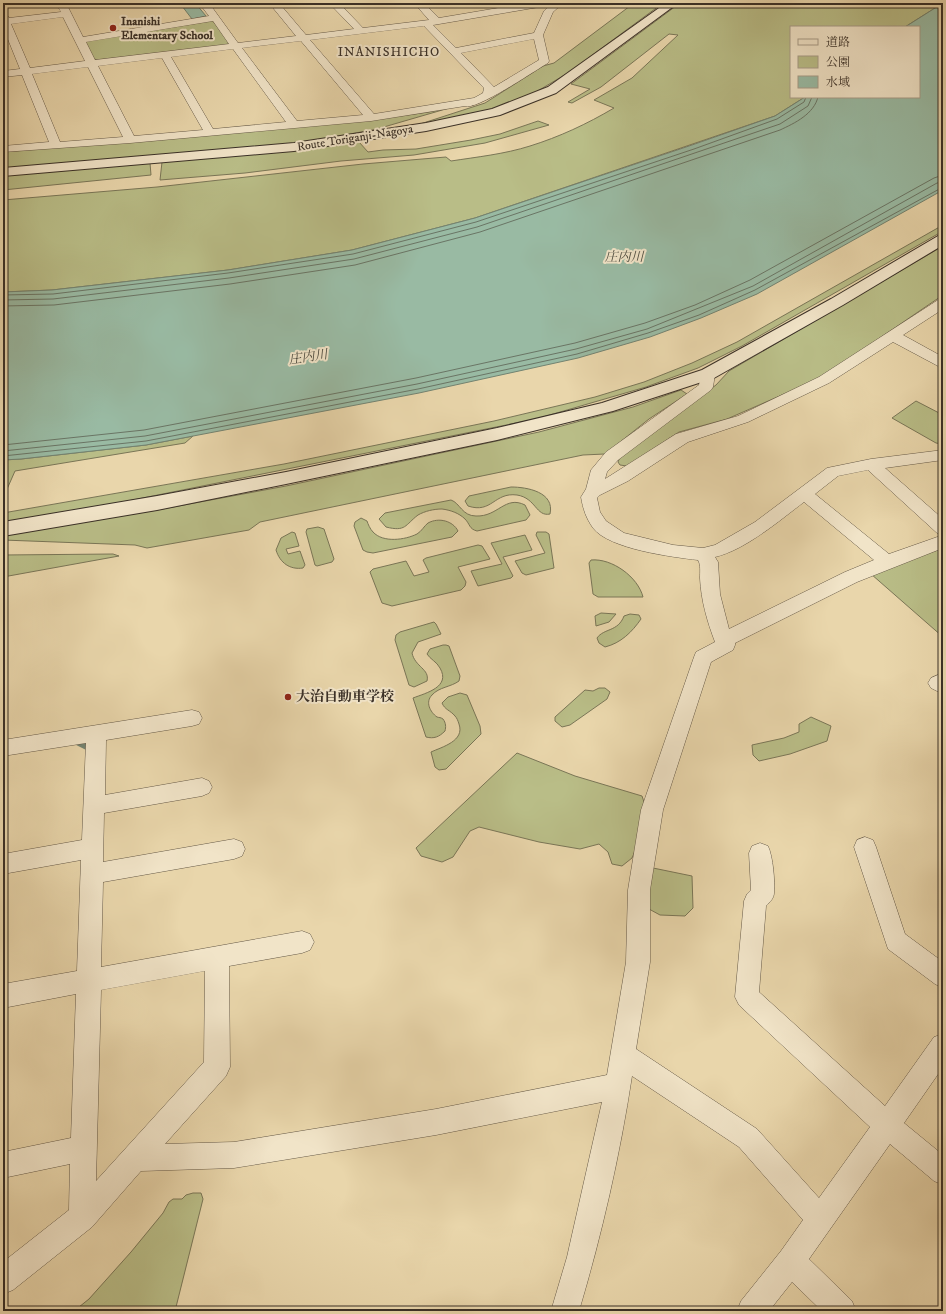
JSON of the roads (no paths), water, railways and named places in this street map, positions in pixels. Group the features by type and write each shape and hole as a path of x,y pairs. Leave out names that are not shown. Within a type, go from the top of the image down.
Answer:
{"main road":[{"name":"Route Toriganji-Nagoya","path":"3,172 294,147 426,127 496,112 538,96 567,80 673,3"},
{"path":"3,529 165,501 497,434 607,407 708,374 837,302 943,239"}],"street":[{"path":"61,3 130,140"},
{"path":"204,3 293,124"},
{"path":"274,3 371,118"},
{"path":"334,3 361,31"},
{"path":"419,3 438,22"},
{"path":"3,74 426,24 518,5 545,3"},
{"path":"387,133 471,104 544,61 538,35 549,11 558,3"},
{"path":"56,145 4,20 67,14"},
{"path":"80,40 216,18"},
{"path":"426,24 489,88 484,97"},
{"path":"454,51 538,35"},
{"path":"165,55 210,133"},
{"path":"3,149 130,140 371,118 484,97"},
{"path":"942,455 871,464 833,472 761,526 720,550 703,554 673,550 619,538 600,525 592,512 589,497 594,491 622,477 682,438 743,419 824,380 943,303"},
{"path":"893,336 943,363"},
{"path":"594,491 599,470 612,456 706,387 708,374"},
{"path":"871,464 943,529"},
{"path":"804,494 887,562"},
{"path":"724,640 851,577 943,541"},
{"path":"565,1311 581,1257 618,1086 638,962 639,890 652,810 703,657 726,645 711,604 708,573 709,562 703,554"},
{"path":"3,748 192,718"},
{"path":"82,1217 96,733"},
{"path":"94,806 202,787"},
{"path":"865,847 896,941 943,976"},
{"path":"3,864 93,848"},
{"path":"92,874 234,848"},
{"path":"760,853 763,894 756,900 747,997 886,1124 943,1172"},
{"path":"3,996 302,942"},
{"path":"3,1280 82,1217 217,1066 217,957"},
{"path":"751,1311 791,1261 886,1124 943,1046"},
{"path":"623,1055 748,1138 820,1218"},
{"path":"136,1158 234,1155 436,1122 618,1086"},
{"path":"3,1165 84,1148"},
{"path":"791,1261 842,1311"}],"water":[{"name":"庄内川","path":"943,3 943,190 757,294 701,318 650,337 578,358 419,393 146,445 3,460 3,292 52,290 228,270 352,250 475,218 692,145 775,116 803,98 920,98 920,26 907,26"},
{"path":"196,4 206,16 192,19 182,6"}],"waterway":[{"path":"75,741 89,748 89,751"}],"place":[{"name":"Inanishi Elementary School","path":"113,28"},
{"name":"大治自動車学校","path":"288,697"}],"district":[{"name":"INANISHICHO","path":"389,52"}]}
